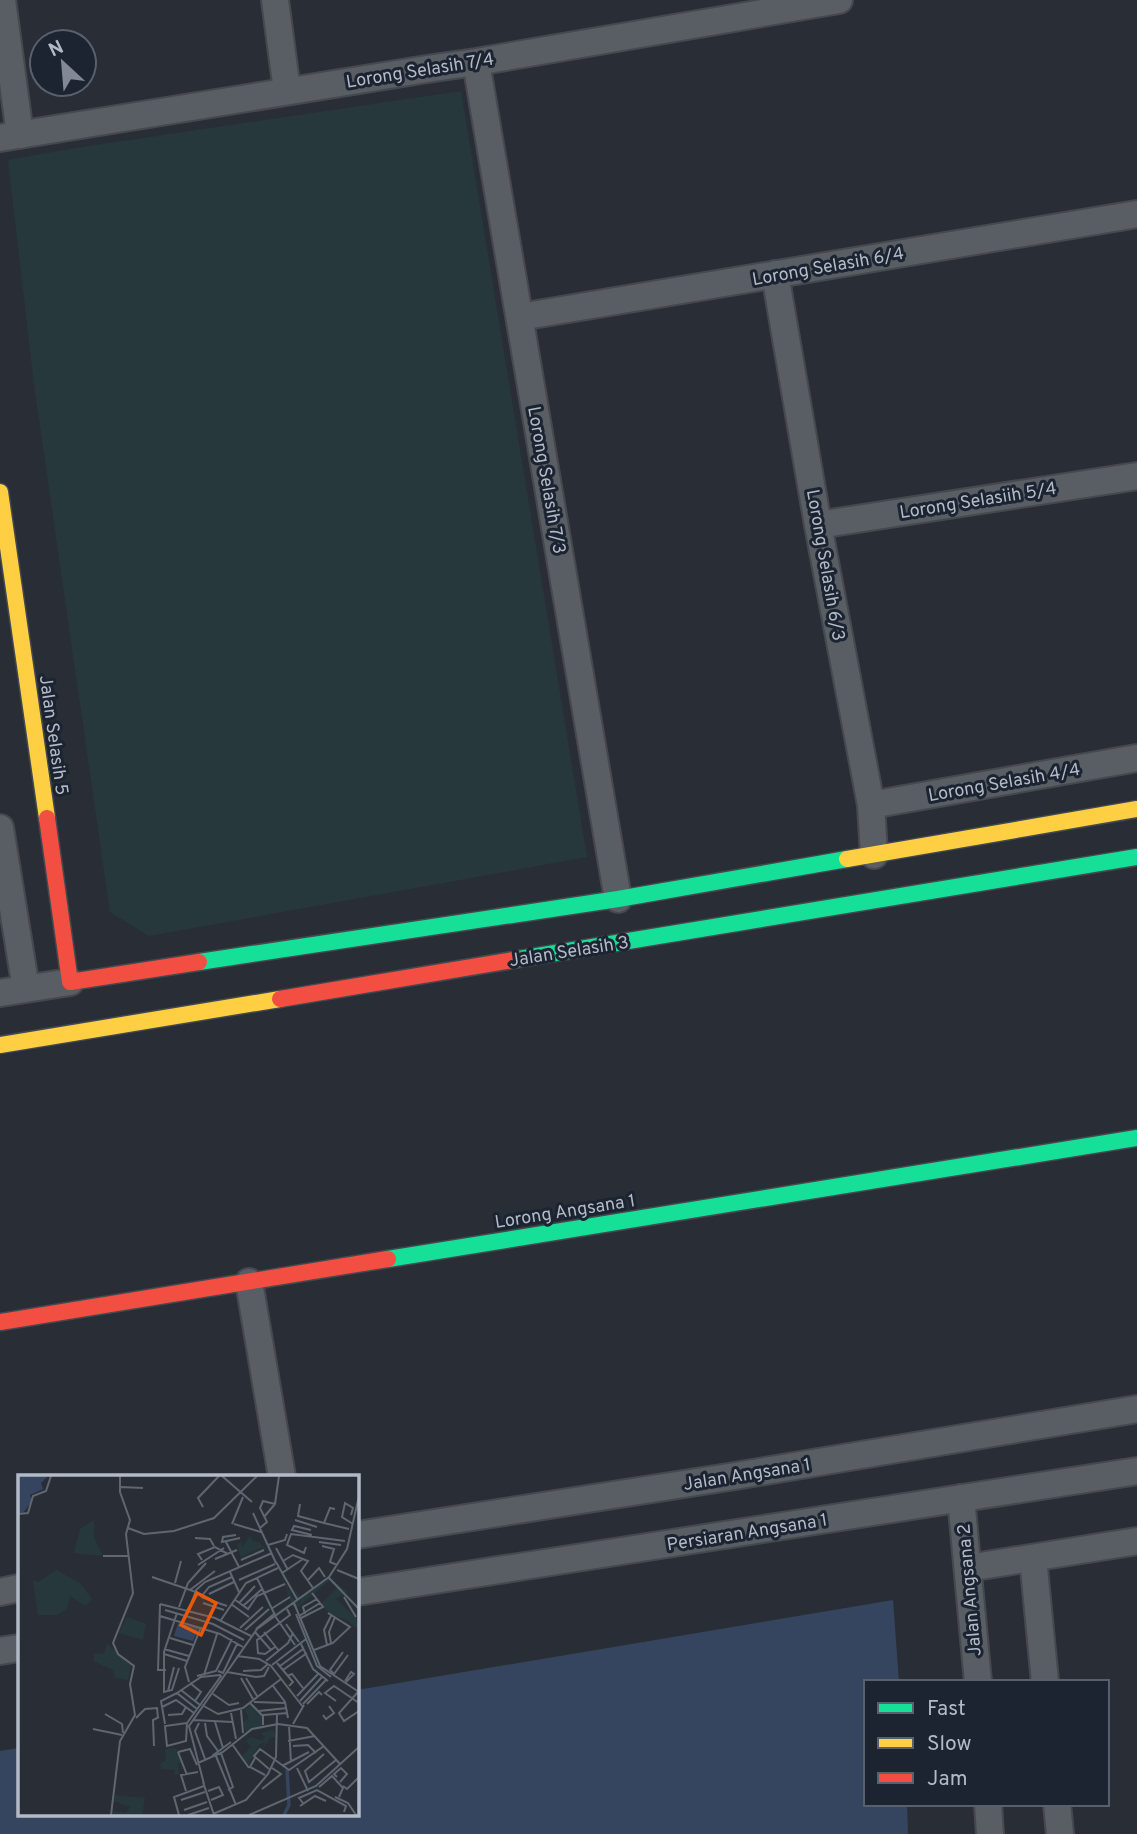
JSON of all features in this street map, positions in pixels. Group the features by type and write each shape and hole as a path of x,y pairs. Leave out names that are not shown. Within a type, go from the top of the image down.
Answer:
{"street":[{"path":"2,0 10,137"},
{"path":"275,0 287,91"},
{"name":"Lorong Selasih 7/4","path":"10,137 839,0"},
{"name":"Lorong Selasih 7/3","path":"475,62 618,899"},
{"name":"Lorong Selasih 6/4","path":"520,317 1137,214"},
{"name":"Lorong Selasih 6/3","path":"775,274 818,525 871,805 874,855"},
{"name":"Lorong Selasiih 5/4","path":"818,525 1137,476"},
{"name":"Jalan Selasih 5","path":"0,492 70,982"},
{"name":"Lorong Selasih 4/4","path":"871,805 1137,758"},
{"path":"0,828 13,991 618,899 1137,808"},
{"name":"Jalan Selasih 3","path":"0,1045 1137,857"},
{"name":"Lorong Angsana 1","path":"0,1322 1137,1138"},
{"path":"249,1282 282,1475"},
{"name":"Jalan Angsana 1","path":"359,1535 1137,1409"},
{"name":"Persiaran Angsana 1","path":"359,1592 1137,1471"},
{"name":"Jalan Angsana 2","path":"961,1498 978,1680"},
{"path":"968,1568 1137,1541"},
{"path":"1032,1558 1045,1680"},
{"path":"0,1591 18,1588"},
{"path":"0,1651 18,1648"},
{"path":"988,1806 990,1834"},
{"path":"1057,1806 1060,1834"}],"shaded area":[{"path":"461,91 587,857 149,936 110,912 34,384 8,160"}],"water":[{"path":"893,1600 899,1680 864,1680 864,1806 907,1806 908,1834 0,1834 0,1751 18,1748 18,1816 359,1816 359,1690"}],"traffic: fast":[{"path":"519,959 1137,857"},
{"path":"199,962 618,899 847,859"},
{"path":"388,1259 1137,1138"}],"traffic: slow":[{"path":"0,492 47,818"},
{"path":"847,859 1137,809"},
{"path":"0,1045 280,999"}],"traffic: jam":[{"path":"47,818 70,982 199,962"},
{"path":"280,999 519,959"},
{"path":"0,1322 388,1259"}]}
